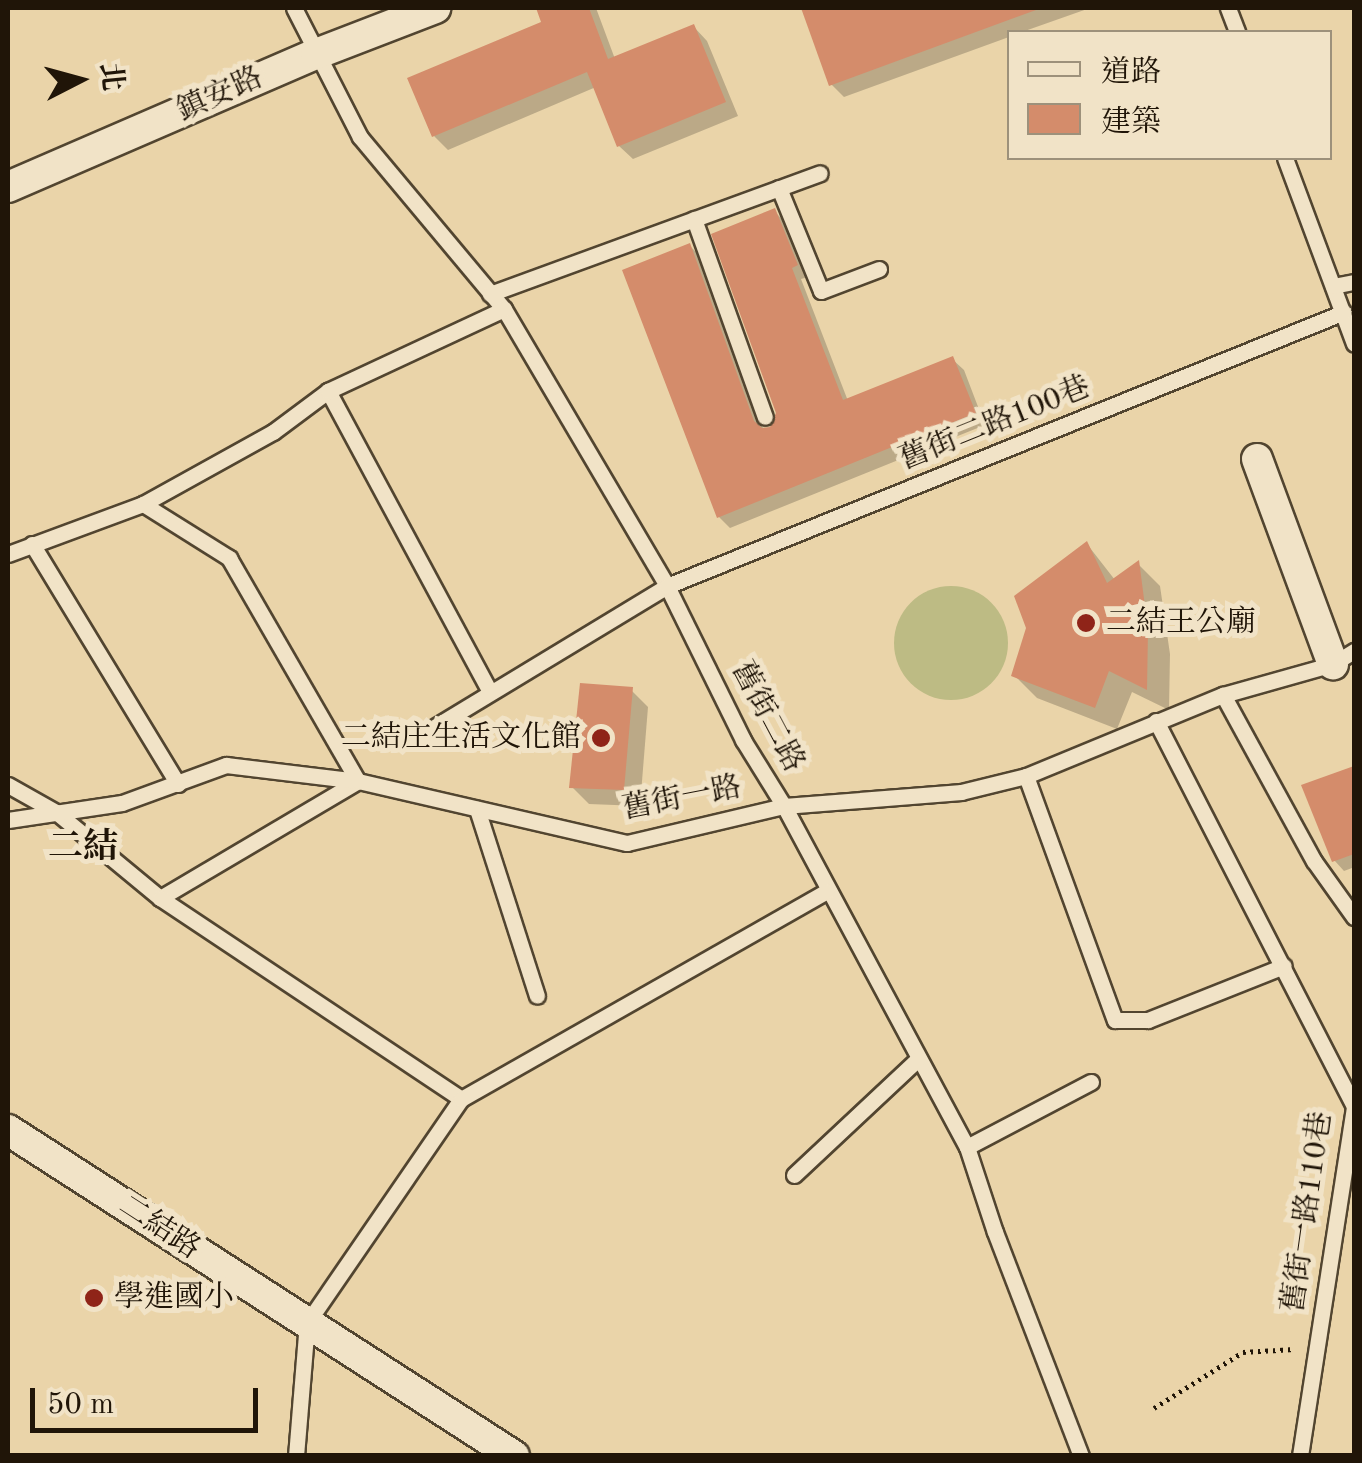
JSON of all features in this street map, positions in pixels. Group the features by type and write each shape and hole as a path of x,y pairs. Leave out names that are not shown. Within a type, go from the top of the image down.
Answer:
{"street":[{"name":"鎮安路","path":"8,187 316,54 435,8"},
{"path":"1258,459 1344,658"},
{"name":"二結路","path":"8,1130 514,1456"}],"lane":[{"name":"舊街二路","path":"294,8 360,137 504,309 667,586 743,740 784,806 826,892 967,1147 994,1232 1081,1456"},
{"path":"1286,160 1354,344"},
{"path":"490,294 820,173"},
{"path":"779,188 820,291 878,268"},
{"path":"694,220 765,417"},
{"path":"1334,286 1354,282"},
{"path":"8,554 144,504 273,432 328,391 504,309"},
{"name":"舊街二路100巷","path":"436,726 667,586 1344,312"},
{"path":"328,391 490,692"},
{"path":"144,504 229,558 358,781 160,898"},
{"path":"32,544 178,784"},
{"name":"舊街一路","path":"8,820 122,803 226,764 358,781 627,843 784,806 961,792 1026,776 1223,695 1344,658"},
{"path":"1223,695 1314,861 1354,917"},
{"name":"舊街一路110巷","path":"1156,721 1354,1107 1300,1456"},
{"path":"1026,776 1115,1020 1148,1020 1284,966"},
{"path":"8,785 56,812 160,898 461,1099"},
{"path":"477,808 537,996"},
{"path":"296,1456 306,1323 461,1099 826,892"},
{"path":"794,1175 918,1060"},
{"path":"967,1147 1091,1082"}],"path":[{"path":"1154,1408 1243,1352 1316,1348"}],"shaded area":[{"path":"951,586 973,591 991,603 1003,621 1008,643 1003,665 991,683 973,695 951,700 929,695 911,683 899,665 894,643 899,621 911,603 929,591"}],"building":[{"path":"536,8 589,8 608,59 694,24 726,102 617,147 587,72 432,137 407,78 541,22"},
{"path":"801,8 1035,8 1036,10 829,86"},
{"path":"775,208 798,265 792,268 843,400 953,356 976,413 717,518 622,270 690,243 754,421 762,428 770,427 776,413 711,234"},
{"name":"二結王公廟","path":"1087,541 1107,583 1139,560 1148,630 1147,690 1109,671 1095,708 1011,676 1026,628 1014,596"},
{"name":"二結庄生活文化館","path":"580,683 633,687 624,790 569,788"},
{"path":"1354,766 1354,854 1332,862 1301,785"}],"place":[{"name":"二結王公廟","path":"1086,623"},
{"name":"二結庄生活文化館","path":"601,738"},
{"name":"學進國小","path":"94,1298"}],"district":[{"name":"二結","path":"83,848"}]}
